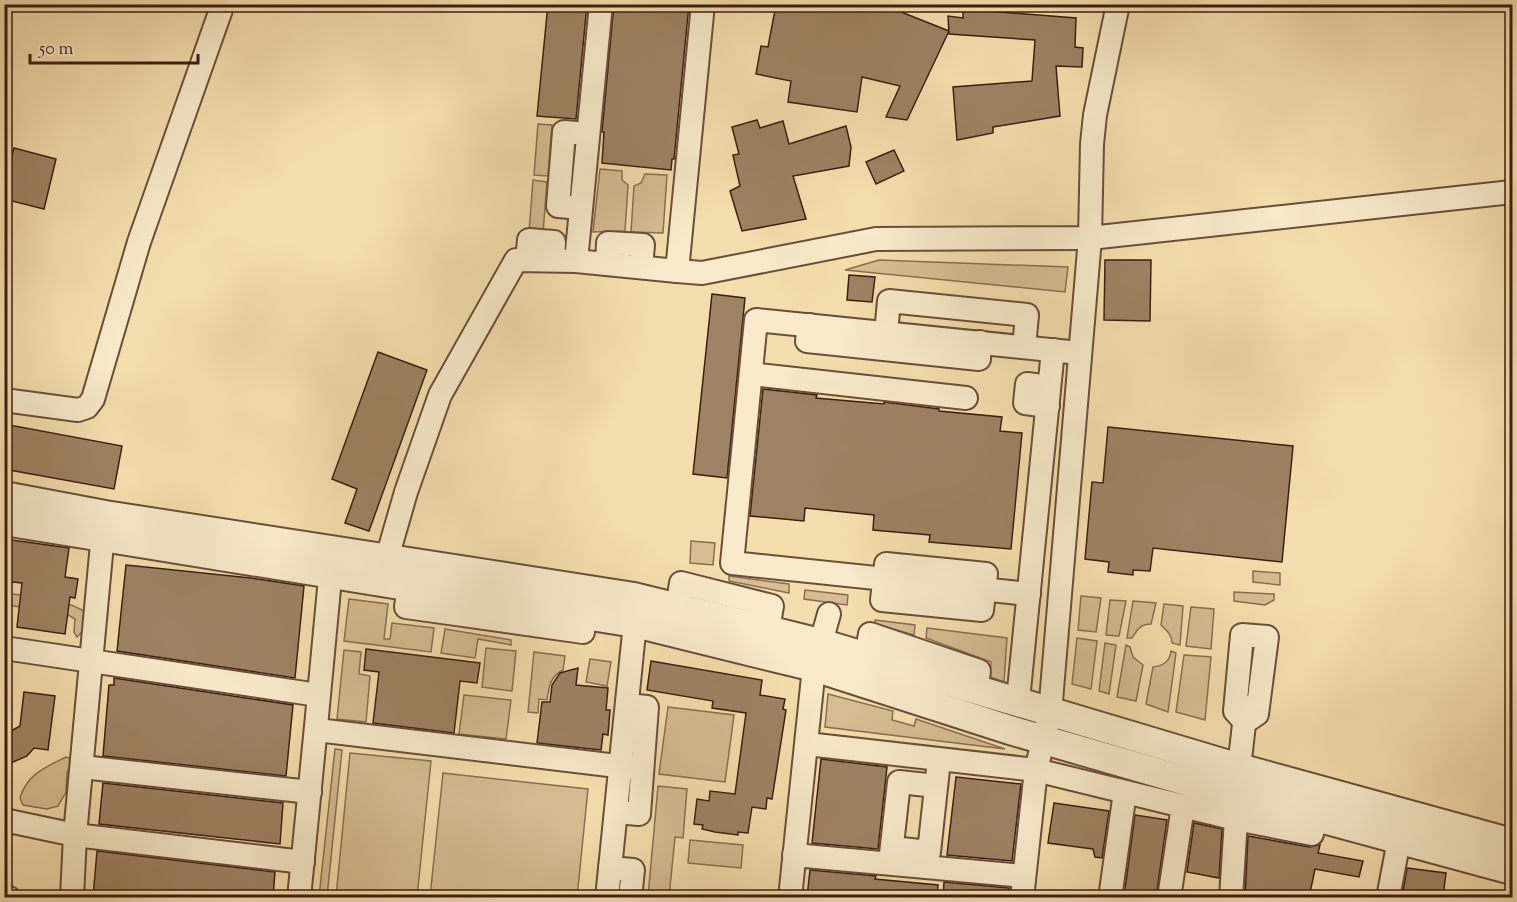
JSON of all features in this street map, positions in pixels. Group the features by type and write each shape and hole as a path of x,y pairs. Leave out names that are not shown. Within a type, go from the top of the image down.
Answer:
{"street":[{"path":"4,400 69,411 87,407 93,399 139,242 223,4"},
{"path":"576,261 581,208 558,206 564,132 588,134 601,4"},
{"path":"677,271 703,4"},
{"path":"891,856 1023,887 1036,770 1047,726 1090,238 1092,144 1095,115 1118,4"},
{"path":"387,558 406,492 440,395 516,260 527,260 529,240 554,242 553,260 607,264 608,243 643,245 641,267 702,273 876,239 1090,238 1512,192"},
{"path":"886,333 889,301 1028,315 1024,347"},
{"path":"884,579 847,576 846,586 820,583 822,573 732,564 758,305 831,313 807,341 979,359 980,342"},
{"path":"819,326 1080,353"},
{"path":"1019,690 1053,350"},
{"path":"751,374 966,398"},
{"path":"4,496 104,526"},
{"path":"4,521 104,526 332,562 409,587 585,615 678,608 768,630 817,655 866,657 976,691 1047,726 1239,768 1512,843"},
{"path":"72,897 75,835 104,526"},
{"path":"332,562 387,558 635,610 817,655 1047,726 1316,817 1512,870"},
{"path":"299,897 332,562"},
{"path":"886,564 986,574 982,610 882,600 884,579 886,564"},
{"path":"984,590 1029,594"},
{"path":"607,897 616,812 639,814 632,768 647,707 627,705 635,610"},
{"path":"790,897 817,655 829,614"},
{"path":"1239,768 1255,630"},
{"path":"4,648 318,695"},
{"path":"317,730 632,768"},
{"path":"807,744 1036,770 1236,819 1312,834 1316,817"},
{"path":"794,855 891,856 929,852 939,760"},
{"path":"82,767 310,792"},
{"path":"891,856 899,782 936,786"},
{"path":"1110,897 1125,792"},
{"path":"1169,897 1183,806"},
{"path":"1231,897 1236,819"},
{"path":"4,820 75,835 303,862"},
{"path":"1388,897 1399,840"},
{"path":"610,868 633,870 630,897"},
{"path":"4,897 9,897"}],"shaded area":[{"path":"538,124 552,125 548,176 534,175"},
{"path":"600,169 622,171 622,180 628,185 625,231 593,232"},
{"path":"645,174 667,175 663,233 631,232 634,186 641,183"},
{"path":"533,180 547,182 543,233 529,232"},
{"path":"879,260 1068,267 1065,292 845,270"},
{"path":"691,541 715,543 713,565 690,563"},
{"path":"1253,571 1280,573 1280,585 1253,582"},
{"path":"729,576 789,584 789,593 729,581"},
{"path":"805,590 848,595 847,605 804,599"},
{"path":"1234,592 1274,594 1274,600 1265,605 1234,601"},
{"path":"4,593 70,604 86,613 86,628 77,637 74,632 75,619 63,612 5,605"},
{"path":"1081,596 1101,598 1096,632 1078,630"},
{"path":"349,599 388,604 384,639 390,639 392,623 434,628 431,652 344,641"},
{"path":"1110,600 1126,601 1119,636 1106,635"},
{"path":"1133,601 1156,603 1151,624 1141,626 1132,638 1127,638"},
{"path":"1164,604 1183,606 1180,645 1172,643 1170,635 1161,625"},
{"path":"1191,607 1214,609 1211,649 1186,646"},
{"path":"875,620 915,625 914,635 875,624"},
{"path":"927,628 1007,638 1004,682 990,677 991,662 926,638"},
{"path":"445,629 511,640 511,645 478,639 475,658 441,653"},
{"path":"1077,638 1097,641 1091,689 1072,684"},
{"path":"1105,643 1116,645 1109,694 1099,691"},
{"path":"1126,645 1130,647 1133,657 1143,665 1136,701 1117,697"},
{"path":"486,648 516,651 512,691 482,687"},
{"path":"344,650 361,652 359,674 370,676 366,722 337,719"},
{"path":"1171,651 1176,653 1168,712 1146,704 1153,667 1165,662"},
{"path":"534,652 565,656 563,670 553,679 547,700 539,699 538,713 528,712"},
{"path":"1184,655 1211,657 1205,720 1176,712"},
{"path":"590,659 611,662 607,686 586,682"},
{"path":"828,694 893,711 892,720 914,726 916,719 1005,749 825,727"},
{"path":"464,695 511,700 506,739 459,734"},
{"path":"668,707 734,715 725,782 659,774"},
{"path":"335,749 342,750 327,897 319,897"},
{"path":"350,753 431,761 417,897 336,897"},
{"path":"66,757 72,759 67,773 66,792 58,806 47,809 23,805 20,798 32,777"},
{"path":"443,773 588,789 577,897 430,897"},
{"path":"658,786 687,789 683,838 675,837 669,897 648,897"},
{"path":"690,840 743,845 741,868 688,863"}],"building":[{"path":"548,4 587,4 576,119 537,116"},
{"path":"614,4 689,4 671,170 602,163 604,132 602,132"},
{"path":"898,4 896,10 949,31 907,120 886,117 900,86 862,77 857,112 788,102 791,81 756,74 761,46 768,47 776,5"},
{"path":"963,9 1076,18 1075,47 1083,48 1082,67 1056,66 1060,116 993,127 993,133 957,140 953,87 1032,81 1035,40 949,34 948,16 963,18"},
{"path":"757,120 760,128 783,121 789,144 846,126 851,147 849,166 793,176 806,219 742,231 730,191 740,186 733,155 739,154 732,127"},
{"path":"14,148 56,159 44,209 4,199 4,186"},
{"path":"894,150 904,171 876,184 866,162"},
{"path":"1105,260 1151,260 1150,321 1104,320"},
{"path":"849,275 875,277 872,302 847,300"},
{"path":"712,294 745,298 727,478 693,474"},
{"path":"378,352 427,370 369,531 345,523 357,489 332,479"},
{"path":"763,389 817,395 816,398 884,404 884,402 939,409 939,411 1002,417 1000,431 1022,433 1011,549 929,542 930,535 873,530 874,515 805,508 804,521 750,516"},
{"path":"4,424 122,446 114,489 4,469"},
{"path":"1108,427 1293,446 1282,562 1153,548 1150,571 1133,570 1133,575 1108,572 1109,562 1085,559 1092,482 1103,483"},
{"path":"4,539 69,548 65,577 78,579 75,598 70,597 65,634 17,627 22,583 4,581"},
{"path":"126,565 304,586 295,678 117,651"},
{"path":"366,649 480,663 477,683 460,681 454,733 373,723 379,672 364,670"},
{"path":"651,661 762,680 760,695 785,699 783,709 786,710 772,799 767,798 766,809 752,807 748,833 738,832 738,835 715,832 702,829 703,825 694,824 697,799 709,801 710,791 735,794 746,713 712,708 713,701 647,690"},
{"path":"578,668 576,685 608,688 606,710 610,710 608,735 603,734 601,750 537,743 542,702 550,702 552,685 560,673"},
{"path":"114,678 293,705 286,776 103,756 109,685 114,685"},
{"path":"24,692 55,696 48,750 34,748 27,756 4,766 4,735 20,726"},
{"path":"821,759 887,767 878,849 812,843"},
{"path":"956,777 1021,784 1012,861 947,855"},
{"path":"103,783 283,803 280,844 99,824"},
{"path":"1054,803 1109,811 1102,858 1095,857 1093,849 1048,843"},
{"path":"1135,815 1167,820 1156,897 1124,897"},
{"path":"1194,823 1222,829 1219,878 1187,872"},
{"path":"1248,836 1309,847 1320,845 1318,853 1363,861 1359,877 1315,869 1310,893 1299,891 1298,897 1245,897"},
{"path":"97,851 275,872 273,897 93,897"},
{"path":"1407,868 1446,873 1443,897 1409,897 1410,891 1403,891"},
{"path":"810,870 938,885 937,897 807,897"},
{"path":"944,882 1009,888 1008,897 943,897"}]}
